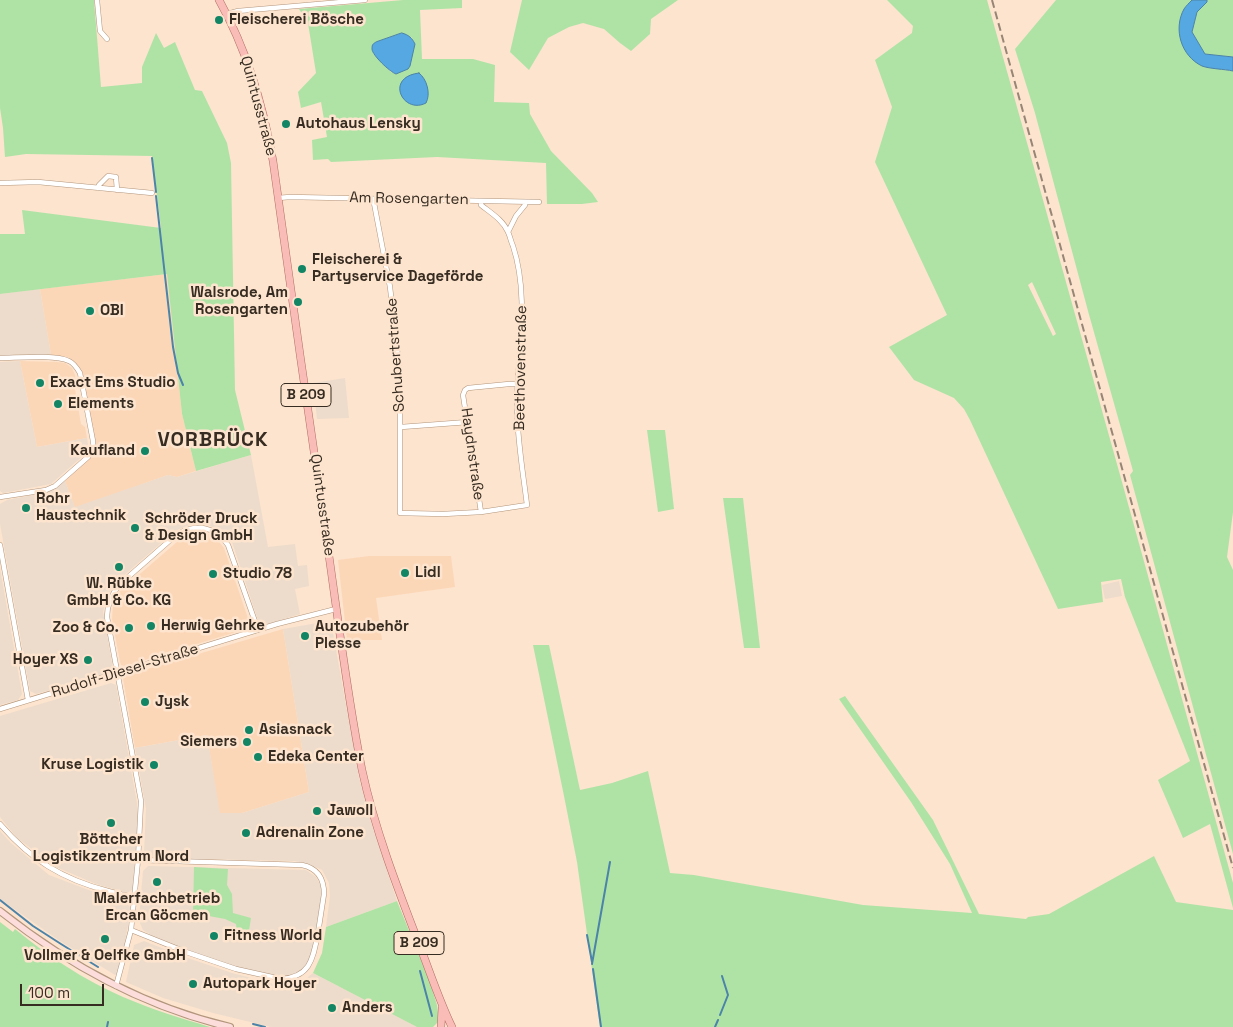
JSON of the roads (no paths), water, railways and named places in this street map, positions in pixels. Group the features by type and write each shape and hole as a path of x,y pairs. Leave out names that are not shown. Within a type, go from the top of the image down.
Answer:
{"main road":[{"name":"Quintusstraße","path":"219,0 246,56 265,119 273,161 336,609 363,772 384,850 442,1008 452,1027"},
{"path":"0,911 40,941 116,986 194,1017 230,1027"},
{"name":"Quintusstraße","path":"441,1027 442,1008"}],"street":[{"path":"97,0 100,31 107,40"},
{"path":"227,14 238,10 365,0"},
{"path":"98,188 108,176 116,177 117,190"},
{"path":"0,183 38,182 152,193"},
{"name":"Am Rosengarten","path":"278,198 539,202"},
{"name":"Schubertstraße","path":"374,199 395,318 400,374 400,513 443,514 480,512"},
{"name":"Beethovenstraße","path":"480,512 527,505 518,424 522,293 520,272 508,232 498,219 481,205 481,201"},
{"path":"508,232 525,202"},
{"path":"0,358 47,357 69,361 76,366 80,373 93,441 93,449 88,457 55,486 46,490 0,498"},
{"name":"Haydnstraße","path":"480,512 465,390 468,388 518,384"},
{"path":"400,427 468,422"},
{"path":"116,986 131,930 138,860 141,801 108,617 107,609 112,595 120,585 176,535 190,528 208,529 223,538 228,546 258,630"},
{"path":"0,545 28,700"},
{"name":"Rudolf-Diesel-Straße","path":"0,709 258,630 336,609"},
{"path":"0,824 14,840 53,870 96,888 135,897"},
{"path":"131,930 236,969 287,979 306,970 311,963 324,894 324,886 319,874 314,869 302,866 138,860"}],"water":[{"path":"1192,0 1207,0 1207,2 1197,12 1192,32 1205,54 1233,57 1233,71 1202,66 1189,56 1184,49 1179,33 1179,25 1184,9"},
{"path":"402,33 410,37 415,44 410,66 408,69 396,74 378,59 373,52 372,46 376,42"},
{"path":"419,73 426,83 428,91 426,103 410,104 404,100 400,87 402,81 408,76"}],"waterway":[{"path":"152,158 156,192"},
{"path":"156,196 173,347 178,373 183,385"},
{"path":"592,964 610,862"},
{"path":"0,900 33,926 98,967"},
{"path":"587,935 592,962"},
{"path":"593,969 601,1027"},
{"path":"420,971 432,1016"},
{"path":"720,1015 728,995 722,976"},
{"path":"715,1027 718,1020"},
{"path":"107,1027 108,1022"},
{"path":"253,1024 265,1027"}],"railway":[{"path":"992,0 1233,868"}],"place":[{"name":"Fleischerei Bösche","path":"219,20"},
{"name":"Autohaus Lensky","path":"286,124"},
{"name":"Fleischerei & Partyservice Dageförde","path":"302,269"},
{"name":"Walsrode, Am Rosengarten","path":"298,302"},
{"name":"OBI","path":"90,311"},
{"name":"Exact Ems Studio","path":"40,383"},
{"name":"Elements","path":"58,404"},
{"name":"Kaufland","path":"145,451"},
{"name":"Rohr Haustechnik","path":"26,508"},
{"name":"Schröder Druck & Design GmbH","path":"135,528"},
{"name":"W. Rübke GmbH & Co. KG","path":"119,567"},
{"name":"Lidl","path":"405,573"},
{"name":"Studio 78","path":"213,574"},
{"name":"Herwig Gehrke","path":"151,626"},
{"name":"Zoo & Co.","path":"129,628"},
{"name":"Autozubehör Plesse","path":"305,636"},
{"name":"Hoyer XS","path":"88,660"},
{"name":"Jysk","path":"145,702"},
{"name":"Asiasnack","path":"249,730"},
{"name":"Siemers","path":"247,742"},
{"name":"Edeka Center","path":"258,757"},
{"name":"Kruse Logistik","path":"154,765"},
{"name":"Jawoll","path":"317,811"},
{"name":"Böttcher Logistikzentrum Nord","path":"111,823"},
{"name":"Adrenalin Zone","path":"246,833"},
{"name":"Malerfachbetrieb Ercan Göcmen","path":"157,882"},
{"name":"Fitness World","path":"214,936"},
{"name":"Vollmer & Oelfke GmbH","path":"105,939"},
{"name":"Autopark Hoyer","path":"193,984"},
{"name":"Anders","path":"332,1008"}],"district":[{"name":"VORBRÜCK","path":"213,441"}]}
